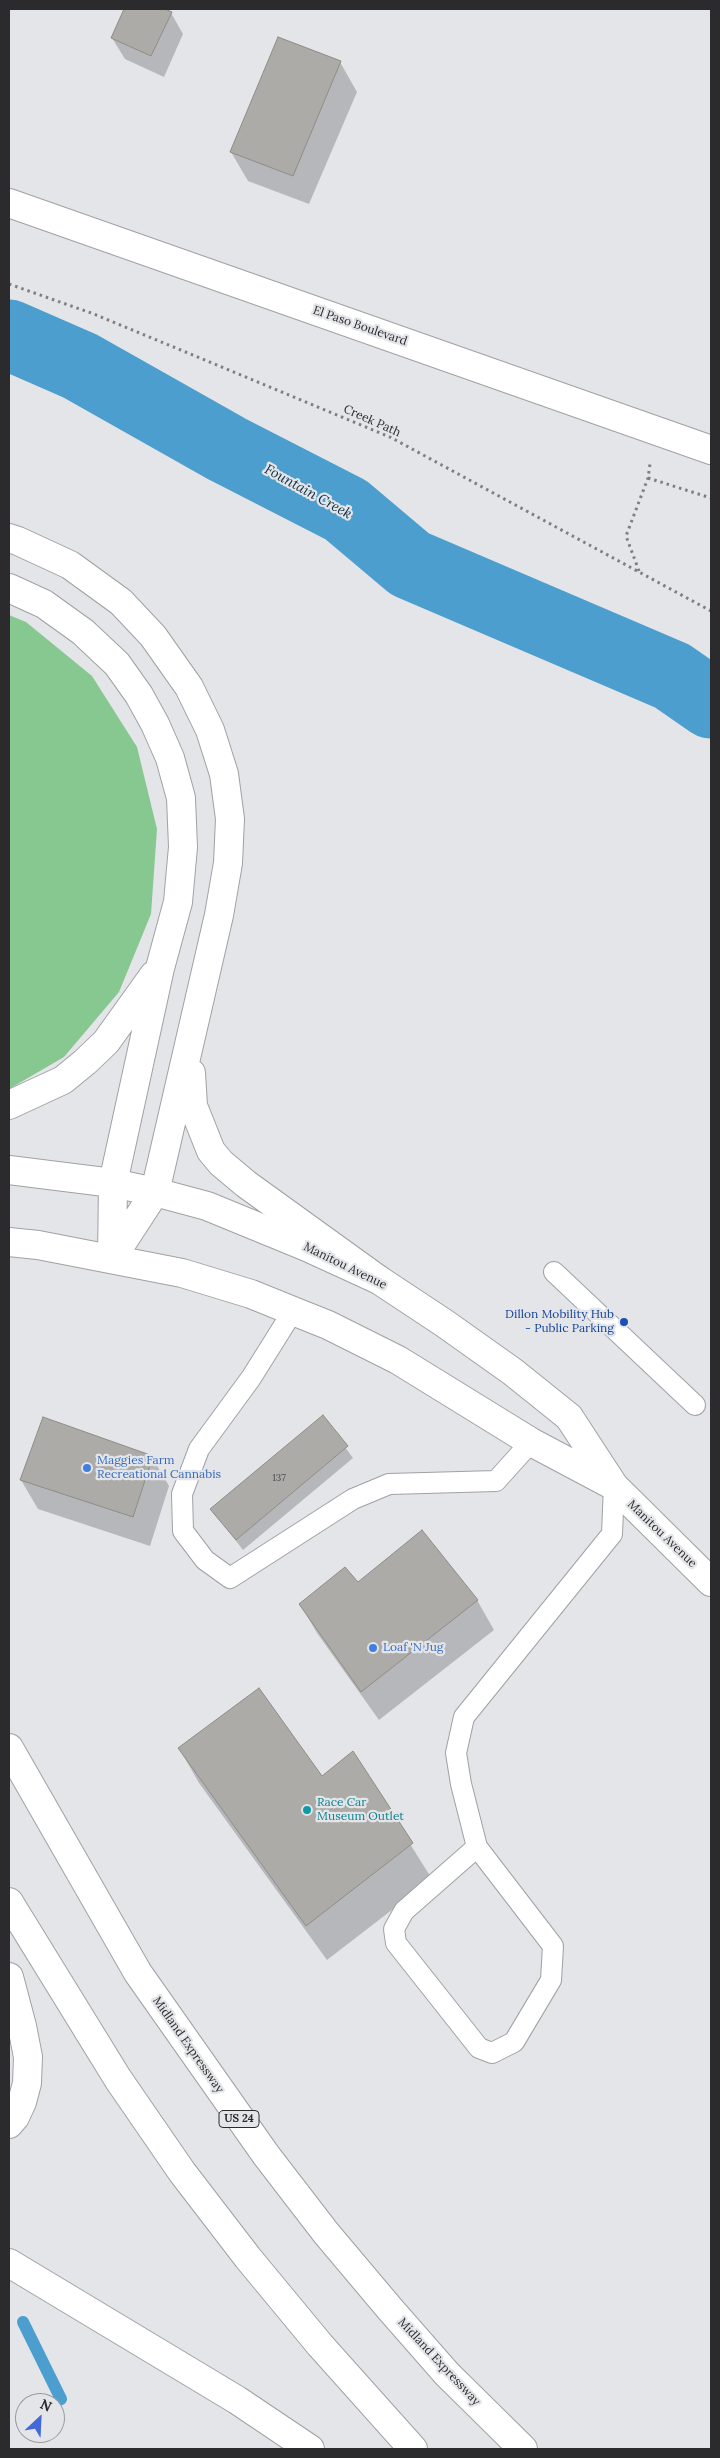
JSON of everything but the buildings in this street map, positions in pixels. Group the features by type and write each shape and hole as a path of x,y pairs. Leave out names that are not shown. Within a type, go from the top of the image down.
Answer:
{"main road":[{"name":"El Paso Boulevard","path":"9,203 656,429 711,450"},
{"path":"9,538 70,566 121,602 153,636 189,687 210,730 224,774 230,819 228,863 156,1192 112,1258"},
{"path":"9,588 44,604 83,632 117,664 147,709 170,758 181,798 184,847 178,902 160,968 113,1183 112,1258"},
{"path":"9,1104 63,1080 85,1062 106,1042 160,968"},
{"path":"190,1042 193,1106 211,1151 221,1163 246,1184 378,1280"},
{"name":"Manitou Avenue","path":"9,1170 113,1183 207,1206 307,1247 378,1280 444,1322 513,1372 569,1417 614,1486 711,1582"},
{"name":"Manitou Avenue","path":"9,1242 112,1258 182,1273 251,1294 328,1325 398,1360 531,1442 614,1486"},
{"name":"Midland Expressway","path":"9,1748 138,1973 266,2155 326,2233 390,2309 447,2374 523,2449"},
{"path":"9,1902 113,2071 182,2172 248,2258 320,2345 413,2449"},
{"path":"9,1977 28,2057 27,2083 22,2102 15,2117 9,2124"},
{"path":"9,2263 237,2400 310,2449"}],"lane":[{"path":"554,1272 696,1405"},
{"path":"293,1311 251,1378 199,1449 182,1494 183,1531 205,1560 230,1578 272,1549 353,1499 389,1484 496,1481 531,1442"},
{"path":"477,1847 404,1911 394,1929 396,1943 402,1951 479,2048 492,2053 514,2042 550,1980 553,1946 477,1847 461,1784 456,1753 464,1717 612,1534 614,1486"}],"path":[{"name":"Creek Path","path":"9,284 94,314 390,437 711,611"},
{"path":"639,571 626,536 648,478 656,429"},
{"path":"648,478 711,498"}],"green space":[{"path":"9,615 26,622 92,676 137,747 157,829 151,914 119,992 64,1057 9,1089"}],"waterway":[{"name":"Fountain Creek","path":"9,335 80,366 227,449 346,510 410,564 672,676 711,703"},
{"path":"23,2322 58,2393"}],"place":[{"name":"Dillon Mobility Hub - Public Parking","path":"624,1322"},
{"name":"Maggies Farm Recreational Cannabis","path":"87,1468"},
{"name":"Loaf 'N Jug","path":"373,1648"},
{"name":"Race Car Museum Outlet","path":"307,1810"}]}
